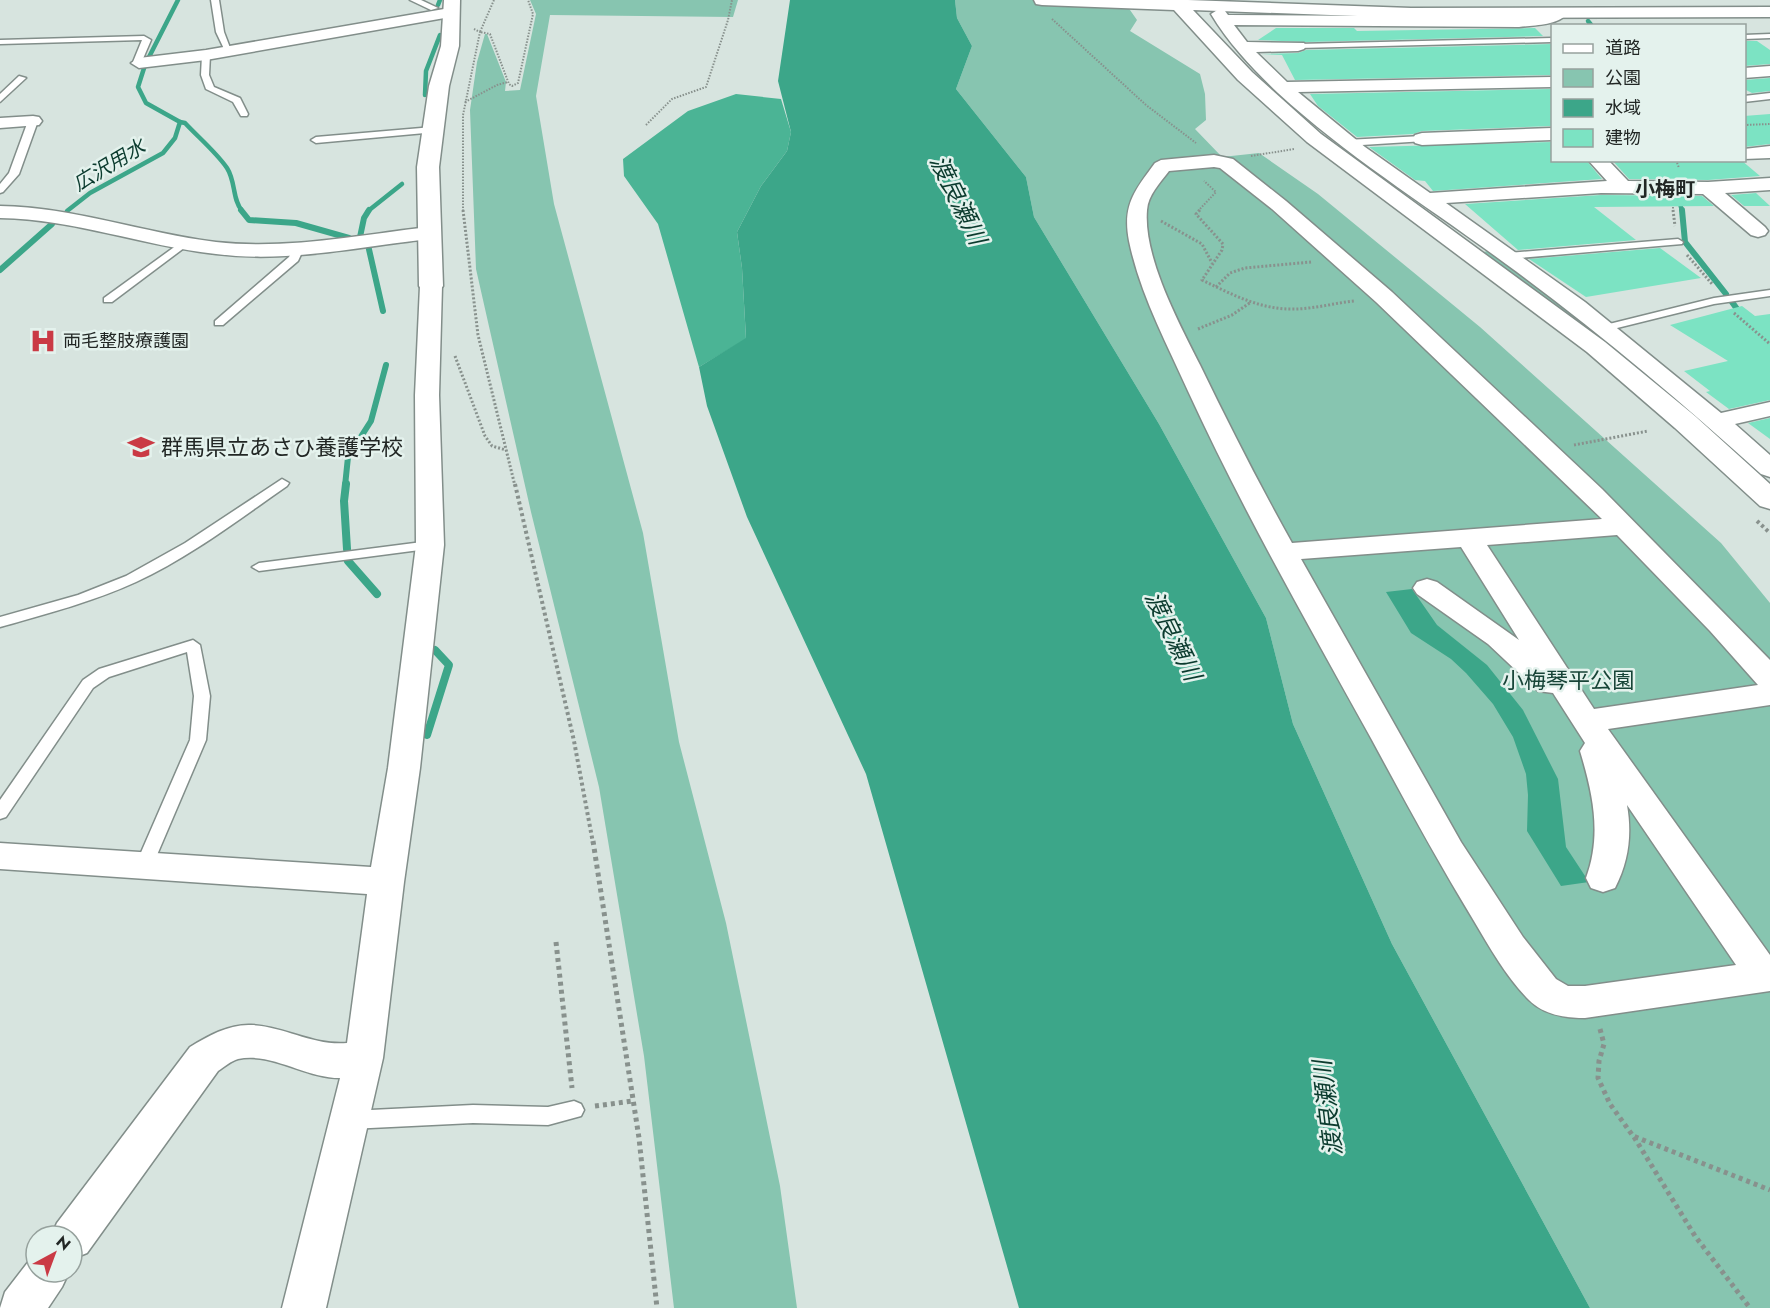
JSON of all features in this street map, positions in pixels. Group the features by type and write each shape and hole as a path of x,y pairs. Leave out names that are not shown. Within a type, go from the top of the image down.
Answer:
{"street":[{"path":"1042,0 1411,13 1770,4"},
{"path":"1525,0 1555,10"},
{"path":"1177,3 1239,70 1314,138 1596,346 1685,422 1770,500"},
{"path":"1734,6 1770,12"},
{"path":"1734,6 1770,36"},
{"path":"139,63 229,51 447,7 450,46 439,86 428,168 431,286 427,395 430,545 404,768 386,882 364,1058 304,1308"},
{"path":"1219,11 1555,10"},
{"path":"1219,11 1350,20 1519,22 1551,18 1555,10"},
{"path":"1219,11 1242,47 1325,127 1424,200 1508,256 1605,328 1717,421 1770,470"},
{"path":"1242,47 1298,46"},
{"path":"1746,73 1770,71"},
{"path":"1283,87 1551,82"},
{"path":"0,123 33,121"},
{"path":"1422,139 1551,134"},
{"path":"1749,154 1770,152"},
{"path":"1599,162 1622,186"},
{"path":"1469,538 1586,721 1768,977 1586,1002 1563,1002 1543,990 1510,948 1449,850 1282,552 1236,467 1156,297 1139,239 1137,218 1141,196 1162,167 1168,164 1212,171 1238,170 1384,297 1547,451 1720,624 1770,679"},
{"path":"1424,200 1622,186 1708,188 1768,185"},
{"path":"1708,188 1758,231"},
{"path":"0,212 49,215 184,243 238,250 299,248 429,233"},
{"path":"1717,421 1770,409"},
{"path":"1282,552 1624,526"},
{"path":"1427,588 1498,637 1586,721 1609,790 1612,813 1609,865 1603,878"},
{"path":"1586,721 1770,694"},
{"path":"0,856 386,882"},
{"path":"82,1224 204,1059 220,1047 240,1040 328,1060 364,1058"},
{"path":"21,1308 38,1284"}],"lane":[{"path":"215,0 220,32 229,51"},
{"path":"414,0 447,7"},
{"path":"1746,37 1770,36"},
{"path":"0,42 146,39 137,62 139,63"},
{"path":"1298,46 1551,40"},
{"path":"206,55 205,75 210,89 237,100 244,114"},
{"path":"0,99 22,78"},
{"path":"1746,99 1770,96"},
{"path":"0,190 14,174 33,121"},
{"path":"316,140 434,130"},
{"path":"1346,143 1422,139"},
{"path":"108,300 184,243"},
{"path":"1508,256 1678,243"},
{"path":"219,323 294,259 299,248"},
{"path":"1605,328 1714,301 1770,293"},
{"path":"0,622 67,602 128,580 196,542 282,483"},
{"path":"259,567 340,555 360,556 430,545"},
{"path":"0,813 88,684 104,673 193,645 202,696 198,740 145,864"},
{"path":"350,1120 473,1114 548,1116 582,1108"}],"path":[{"path":"494,0 480,32 464,103 462,161 466,233 478,334 574,741 597,864 639,1138 657,1308"},
{"path":"471,21 473,29 490,34 508,82 512,86 518,83 533,14 528,0"},
{"path":"646,125 672,99 705,87 728,20 732,0"},
{"path":"1052,19 1146,105 1212,171 1216,192 1196,214 1197,218 1209,226 1223,244 1222,250 1202,280 1251,302 1293,309 1384,297"},
{"path":"464,103 497,85 508,82"},
{"path":"1746,125 1770,124"},
{"path":"1212,171 1293,150"},
{"path":"1672,203 1678,243 1719,293"},
{"path":"1137,218 1157,219 1184,233 1202,244 1212,262"},
{"path":"457,234 466,233"},
{"path":"1216,287 1230,273 1245,268 1341,258"},
{"path":"1174,337 1232,315 1251,302"},
{"path":"1732,311 1770,344"},
{"path":"451,345 484,436 492,446 507,450"},
{"path":"1547,451 1648,430"},
{"path":"556,942 582,1108 633,1101"},
{"path":"1586,1002 1601,1030 1604,1044 1599,1061 1598,1078 1610,1104 1633,1136 1695,1236 1750,1308"},
{"path":"1633,1136 1770,1190"}],"green space":[{"path":"530,0 738,0 733,17 550,15 536,96 554,204 643,533 679,742 726,923 780,1186 797,1308 674,1308 644,1056 599,787 531,512 476,269 470,110 477,62 485,34 487,34 506,82 505,91 520,90 536,14"},
{"name":"小梅琴平公園","path":"955,0 1123,0 1137,20 1130,31 1200,74 1205,94 1206,120 1195,129 1222,157 1259,153 1318,194 1480,327 1721,543 1770,603 1770,1308 1590,1308 1392,944 1293,724 1266,618 1159,424 1034,217 1026,177 956,89 972,46 957,18"},
{"path":"1489,251 1594,329 1662,389 1585,327 1483,252"}],"shaded area":[{"path":"736,94 781,99 791,132 787,151 761,186 737,232 742,268 746,339 699,367 658,224 624,176 623,159 688,111"}],"water":[{"name":"渡良瀬川","path":"790,0 955,0 957,18 972,46 956,89 1026,177 1034,217 1159,424 1266,618 1293,724 1392,944 1590,1308 1019,1308 866,774 747,517 707,406 699,367 746,338 742,268 737,232 761,186 787,151 791,132 778,81"},
{"path":"1412,589 1437,625 1487,665 1523,710 1558,779 1566,847 1589,882 1561,886 1527,831 1526,774 1513,737 1493,704 1466,673 1451,659 1411,633 1386,592"}],"building":[{"path":"1276,28 1354,28 1357,31 1535,28 1543,36 1306,42 1258,40"},
{"path":"1746,41 1757,41 1770,50 1770,64 1746,66"},
{"path":"1551,44 1551,75 1295,80 1282,55 1261,54 1298,53 1306,50"},
{"path":"1770,78 1770,91 1752,93 1746,90 1746,80"},
{"path":"1551,89 1551,126 1422,131 1413,134 1357,137 1318,106 1310,94"},
{"path":"1770,114 1770,144 1746,147 1746,116"},
{"path":"1551,142 1551,162 1588,162 1602,179 1433,191 1425,181 1415,180 1369,147"},
{"path":"1614,162 1743,162 1760,176 1708,180 1629,179"},
{"path":"1756,193 1770,206 1744,206 1731,195"},
{"path":"1601,195 1702,196 1714,206 1594,207 1636,240 1518,250 1465,204"},
{"path":"1660,248 1701,278 1586,297 1529,259"},
{"path":"1742,306 1755,316 1770,314 1770,400 1729,409 1706,392 1710,391 1684,371 1728,361 1670,325"},
{"path":"1770,418 1770,439 1748,423"}],"waterway":[{"name":"広沢用水","path":"147,61 178,0"},
{"path":"438,5 440,0"},
{"path":"425,95 426,71 440,35"},
{"name":"広沢用水","path":"145,65 138,87 146,103 180,122"},
{"name":"広沢用水","path":"67,211 90,193 163,153 175,138 180,122"},
{"path":"180,122 185,123 227,168 242,211"},
{"path":"369,210 402,184"},
{"path":"1678,196 1682,211"},
{"path":"241,210 249,220 296,223 349,238"},
{"path":"360,237 364,218 369,210"},
{"path":"1682,210 1685,242 1726,294"},
{"name":"広沢用水","path":"0,270 52,224"},
{"path":"368,245 383,311"},
{"path":"1732,302 1742,316"},
{"path":"345,486 348,457 371,421 386,365"},
{"path":"346,484 344,501 347,549"},
{"path":"348,561 377,594"},
{"path":"427,735 449,665 435,650"}],"place":[{"name":"両毛整肢療護園","path":"43,341"},
{"name":"群馬県立あさひ養護学校","path":"141,447"}],"district":[{"name":"小梅町","path":"1665,189"}]}
